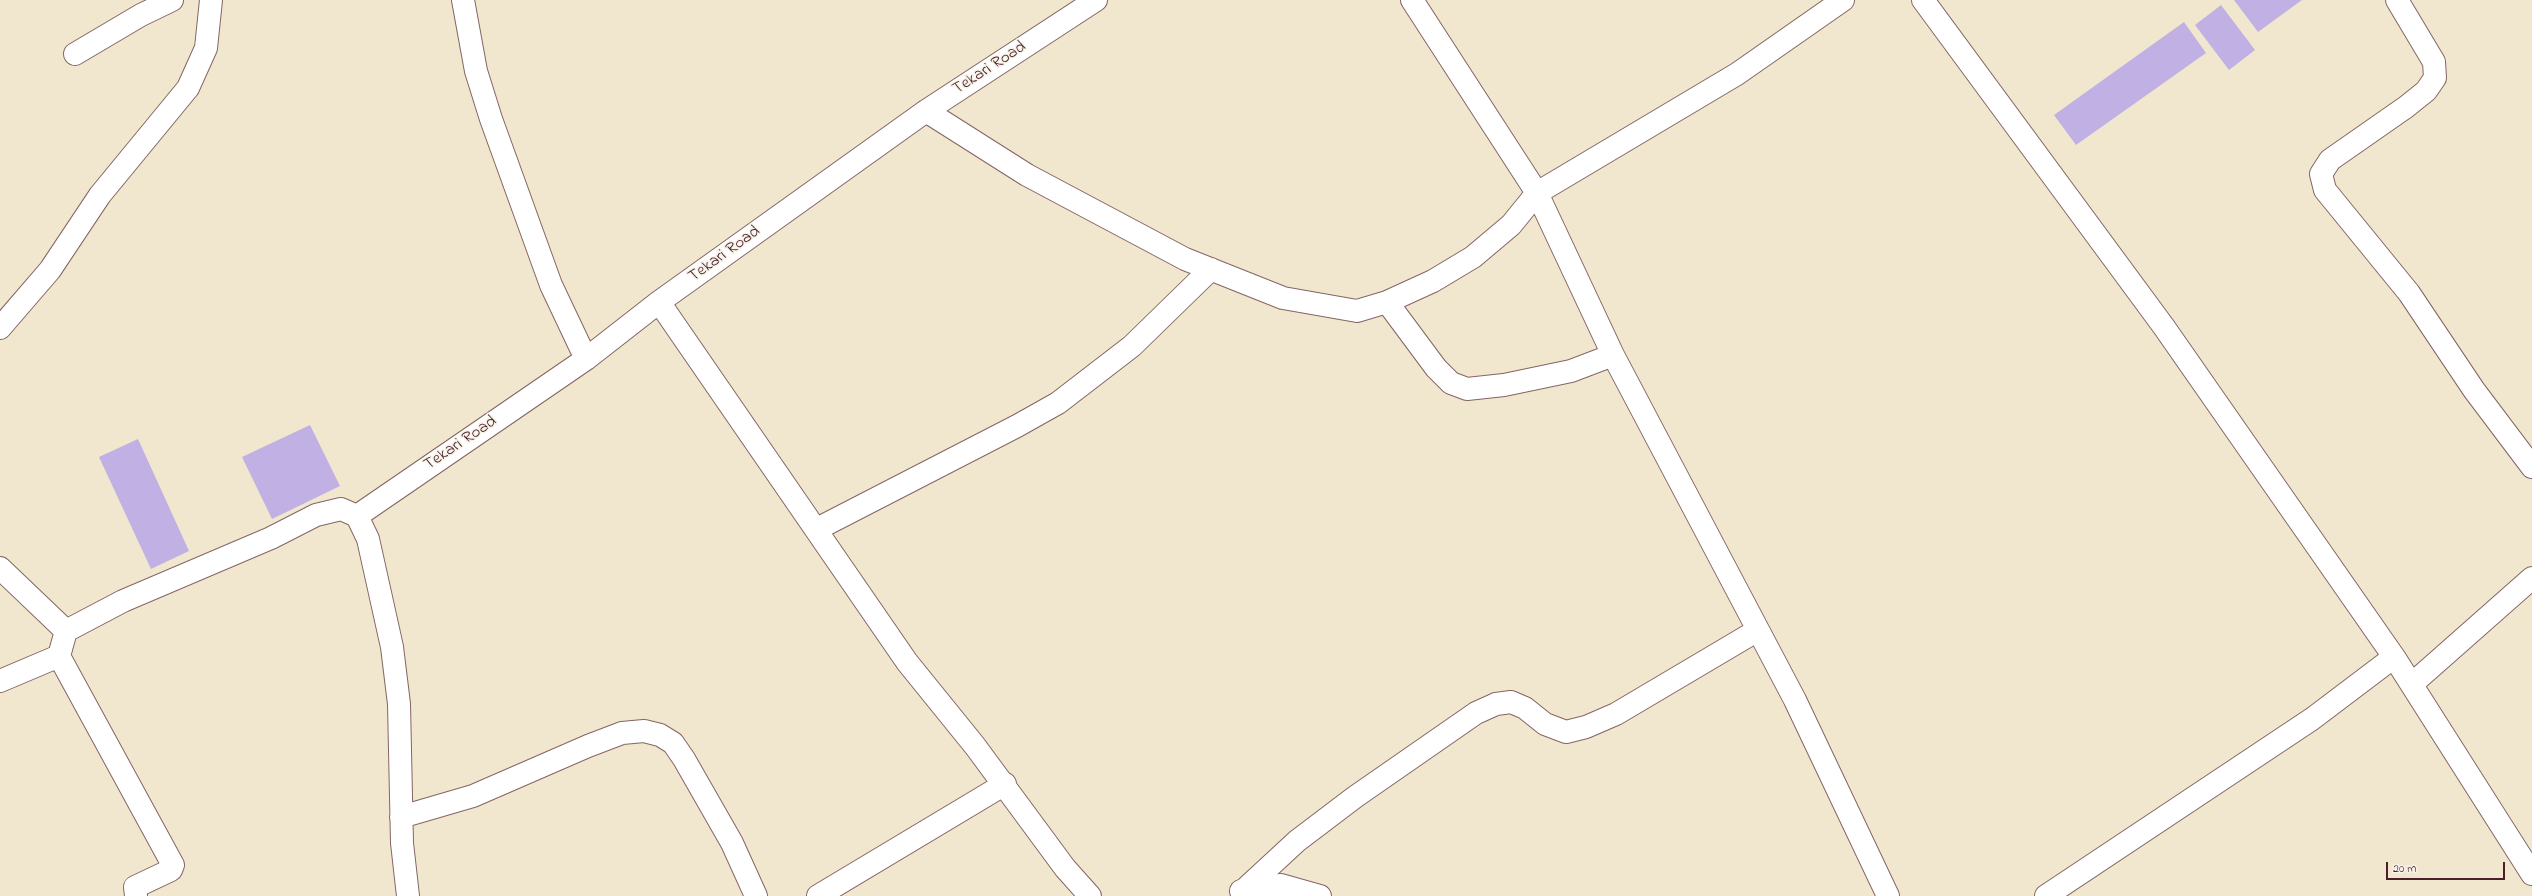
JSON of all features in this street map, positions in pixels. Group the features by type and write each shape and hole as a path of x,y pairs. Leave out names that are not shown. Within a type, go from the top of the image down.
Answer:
{"street":[{"path":"75,54 141,15 172,0"},
{"path":"0,328 50,270 100,195 188,88 206,48 211,0"},
{"path":"463,0 476,71 491,119 551,285 586,359"},
{"name":"Tekari Road","path":"357,516 586,359 660,302 926,111 1096,0"},
{"path":"1412,0 1538,193 1613,355 1795,700 1888,896"},
{"path":"926,111 1027,175 1186,259 1290,299 1357,311 1387,302 1433,281 1472,257 1511,225 1538,193 1737,74 1843,0"},
{"path":"1923,0 2164,327 2394,657 2532,874"},
{"path":"2397,0 2432,56 2435,78 2426,91 2406,107 2330,160 2321,174 2325,190 2409,293 2474,390 2532,467"},
{"path":"817,529 1017,426 1058,403 1132,346 1211,269"},
{"path":"660,302 907,662 1005,784 1065,868 1090,896"},
{"path":"1387,302 1436,368 1451,383 1467,389 1504,385 1570,371 1613,355"},
{"path":"136,896 136,887 171,870 173,865 59,656 66,631 123,601 271,538 316,515 342,509 357,516 368,539 392,647 399,704 401,817 408,896"},
{"path":"0,568 66,631"},
{"path":"2412,684 2532,578"},
{"path":"1237,893 1298,841 1338,810 1476,713 1496,704 1511,702 1525,708 1545,724 1566,732 1586,727 1616,714 1758,630"},
{"path":"0,681 59,656"},
{"path":"2046,896 2312,719 2394,657"},
{"path":"401,817 472,796 608,738 644,730 660,735 673,743 684,758 732,843 756,896"},
{"path":"818,896 1005,784"},
{"path":"1237,893 1281,885 1320,896"}],"building":[{"path":"2234,0 2302,0 2258,32"},
{"path":"2221,5 2255,50 2229,70 2195,25"},
{"path":"2184,22 2206,53 2076,145 2054,115"},
{"path":"310,425 340,486 272,519 242,457"},
{"path":"138,439 189,551 151,569 99,457"}]}
